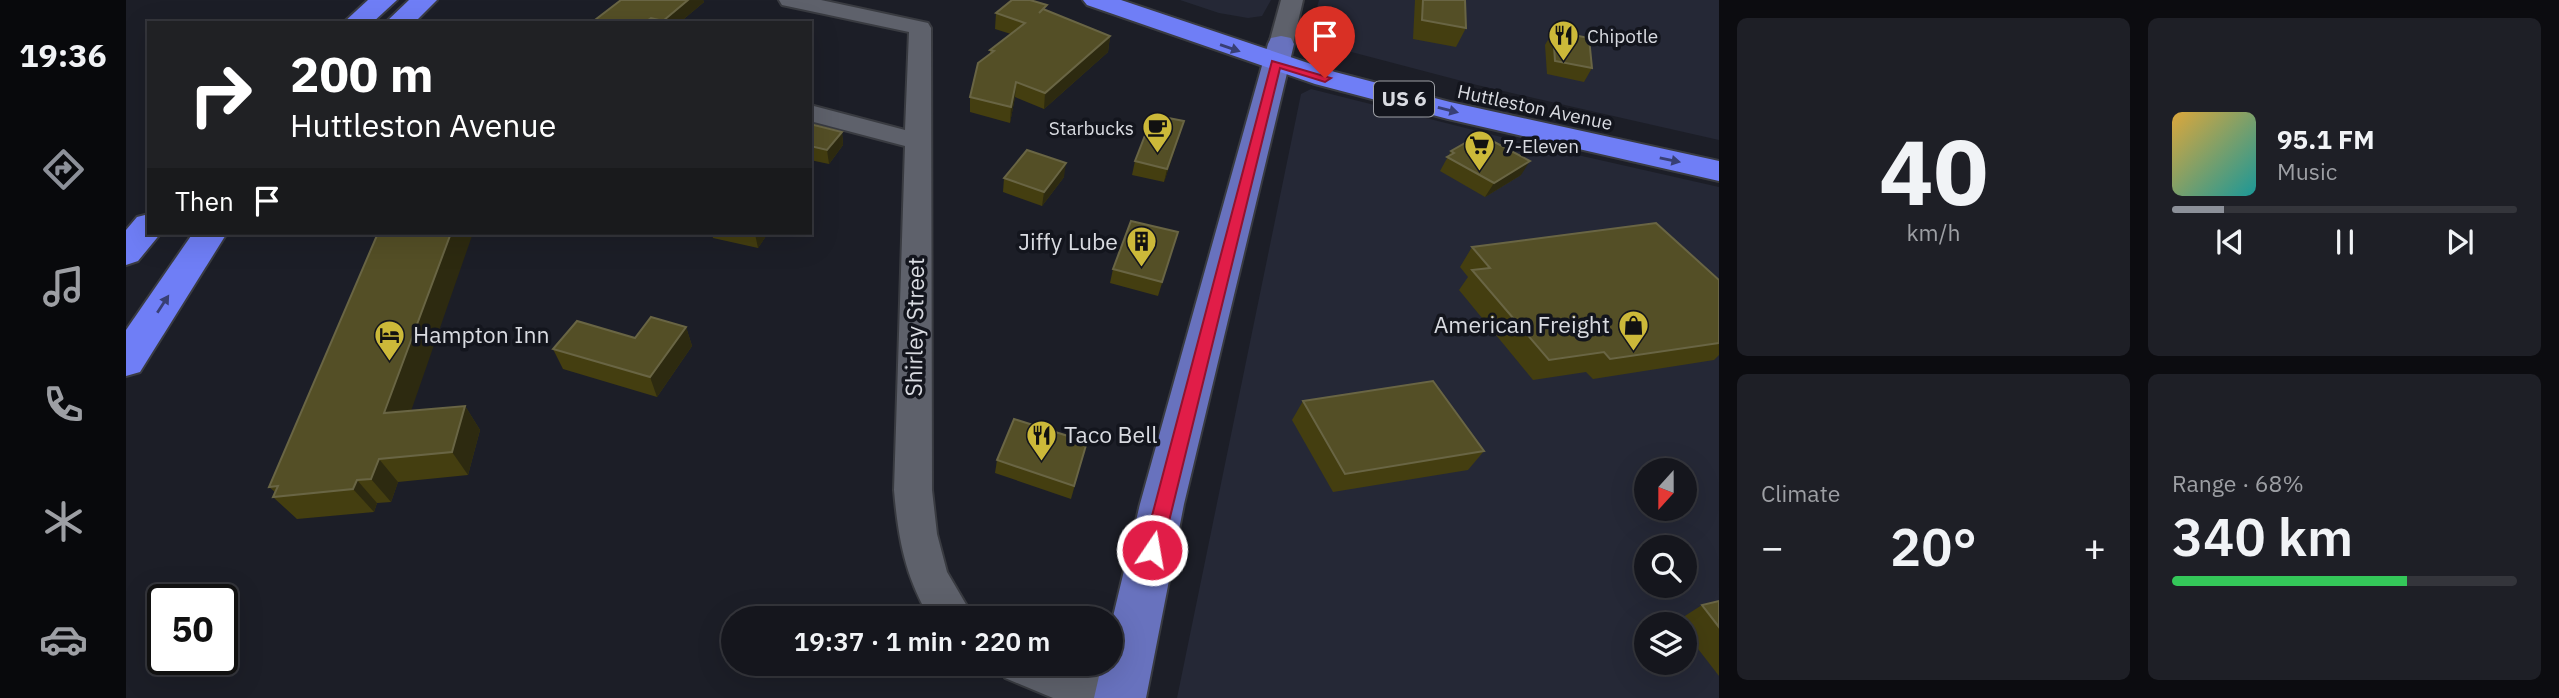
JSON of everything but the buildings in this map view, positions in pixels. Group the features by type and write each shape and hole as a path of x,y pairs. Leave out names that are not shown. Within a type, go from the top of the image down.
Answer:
{"highway":[{"path":"358,21 384,0"},
{"path":"400,21 424,0"},
{"name":"Huttleston Avenue","path":"1096,0 1278,53 1448,110 1719,171"},
{"name":"Huttleston Avenue","path":"1153,0 1278,53 1719,148"},
{"path":"126,253 147,227"},
{"path":"126,361 209,235"}],"main road":[{"path":"1121,698 1162,503 1278,53"}],"street":[{"name":"Shirley Street","path":"790,0 920,28 913,490 917,534 929,579 946,606"},
{"path":"1278,53 1292,0"},
{"path":"812,114 918,141"},
{"path":"1053,676 1108,698"}],"shaded area":[{"path":"1180,0 1271,0 1262,16 1248,18 1219,13"},
{"path":"1319,0 1719,0 1719,140 1477,85 1340,49 1314,32 1312,24"},
{"path":"1311,89 1529,144 1719,187 1719,698 1177,698 1301,94"}],"place":[{"name":"Chipotle","path":"1564,63"},
{"name":"Starbucks","path":"1157,155"},
{"name":"7-Eleven","path":"1480,173"},
{"name":"Jiffy Lube","path":"1141,269"},
{"name":"American Freight","path":"1633,352"},
{"name":"Hampton Inn","path":"390,362"},
{"name":"Taco Bell","path":"1041,462"}],"route":[{"path":"1152,550 1276,63 1325,78"}]}
